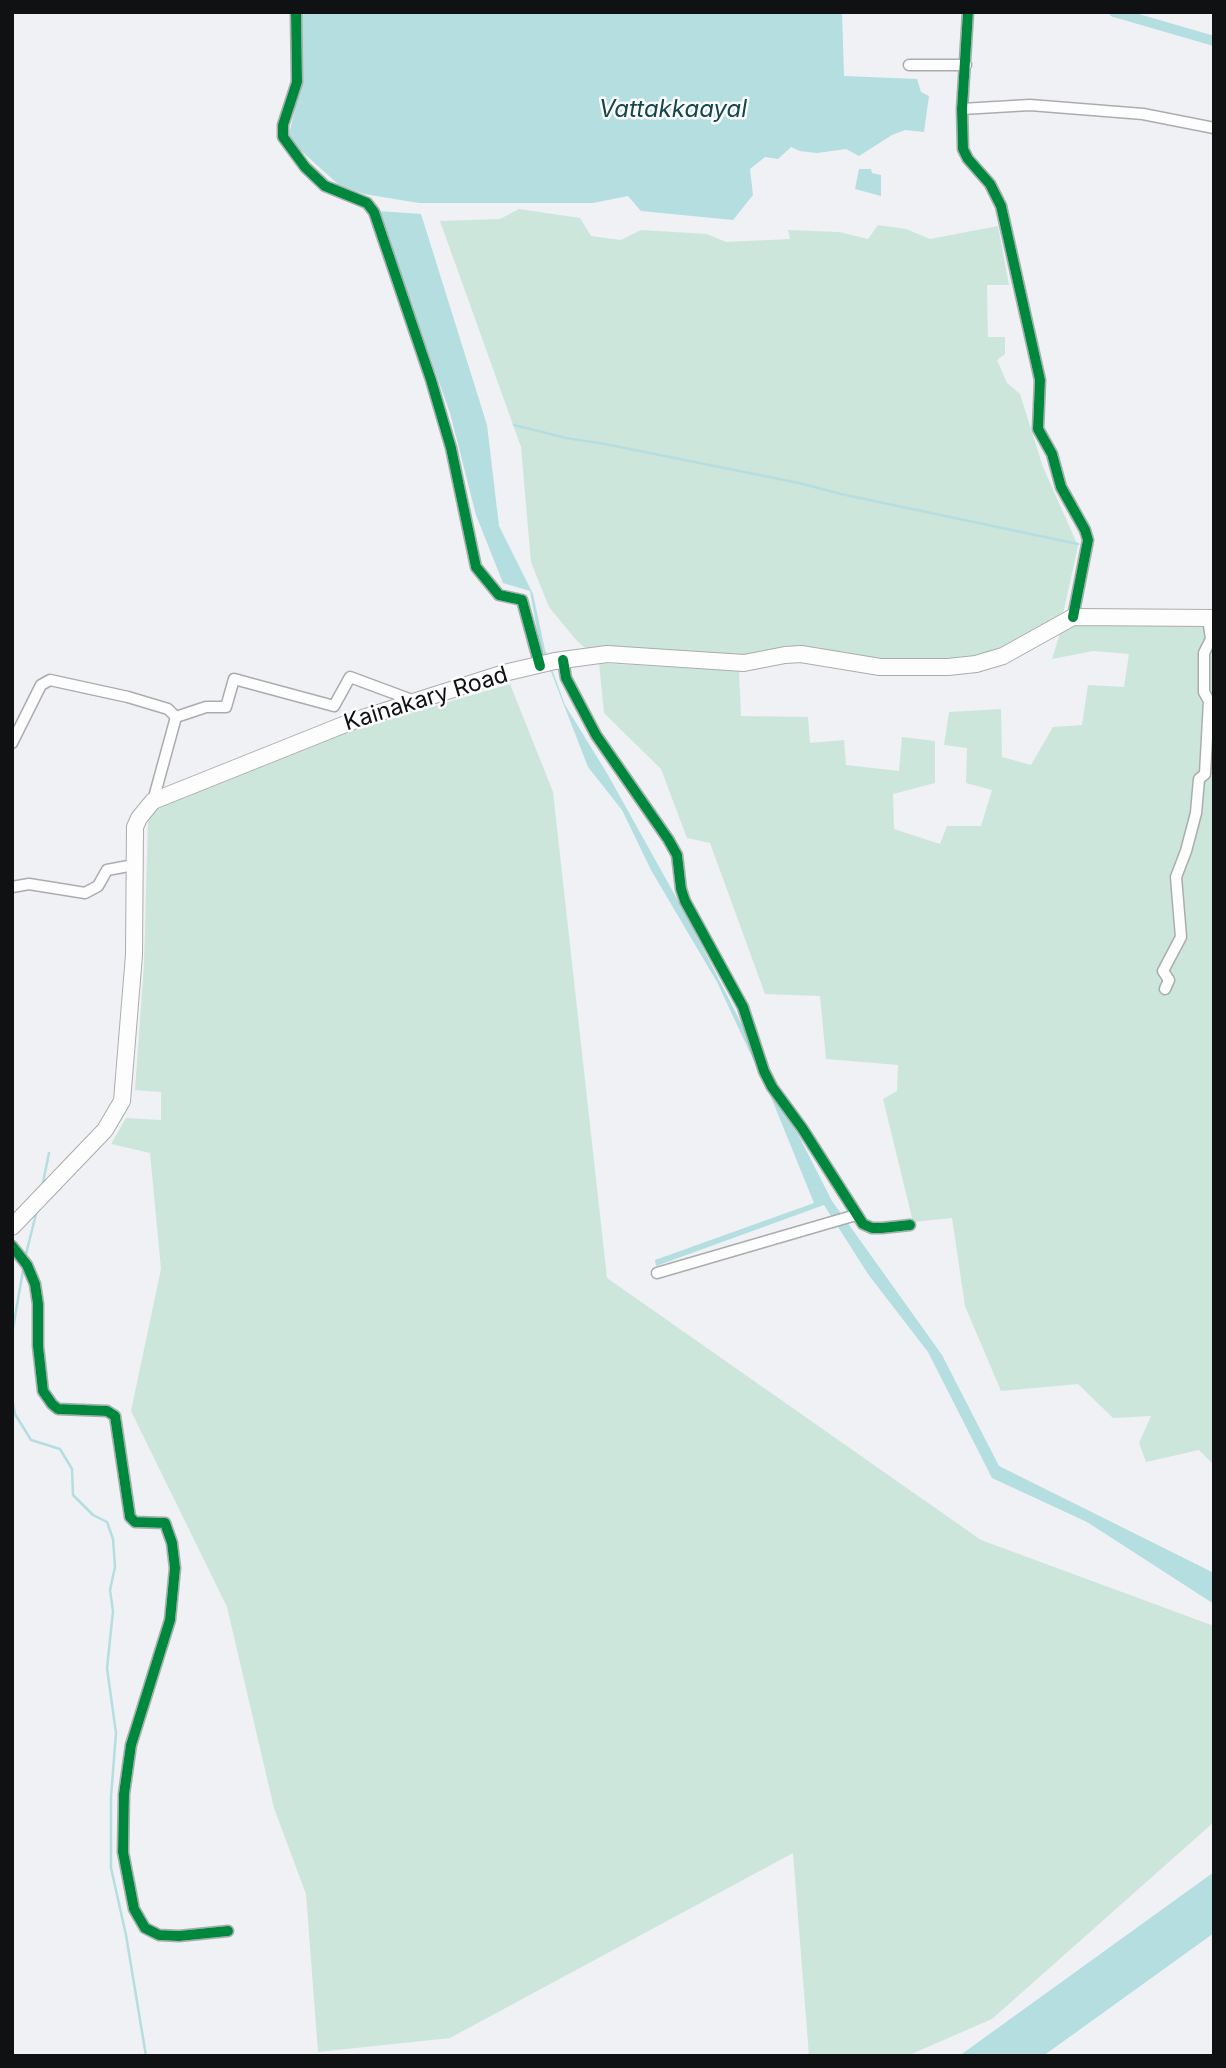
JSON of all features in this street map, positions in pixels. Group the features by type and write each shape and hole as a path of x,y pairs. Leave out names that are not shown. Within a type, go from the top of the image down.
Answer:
{"main road":[{"name":"Kainakary Road","path":"153,801 284,747 412,700 504,673 550,663 607,654 744,663 801,654 880,667 948,667 975,664 1003,656 1073,617 1211,618"},
{"path":"12,1227 105,1130 122,1101 134,955 135,827 153,801"}],"street":[{"path":"296,12 297,82 283,125 283,137 305,167 325,186 367,202 374,212 451,448 477,567 499,595 523,600 550,663 566,678 596,735 668,839 677,855 685,901 743,1007 764,1071 856,1215 863,1224 872,1228 910,1225"},
{"path":"968,12 962,109 963,149 968,159 990,184 1003,213 1040,380 1038,429 1052,454 1061,487 1088,540 1073,617"},
{"path":"909,65 965,65"},
{"path":"962,109 1030,105 1143,114 1214,128"},
{"path":"1166,989 1170,980 1163,971 1181,937 1176,877 1196,813 1199,779 1205,774 1209,701 1204,691 1204,653 1211,639 1211,618"},
{"path":"176,717 206,706 226,707 234,679 334,706 350,677 412,700"},
{"path":"12,743 41,685 50,680 128,697 168,709 176,717"},
{"path":"153,801 176,717"},
{"path":"12,887 29,884 85,893 98,886 107,870 134,865"},
{"path":"657,1273 856,1215"},
{"path":"14,1248 27,1265 35,1284 43,1391 51,1404 58,1409 107,1411 116,1416 130,1517 135,1522 165,1522 172,1543 175,1568 170,1620 131,1745 124,1794 123,1852 134,1909 145,1928 159,1935 179,1936 228,1931"}],"green space":[{"path":"519,209 580,218 591,236 621,240 641,230 707,234 726,242 790,239 788,230 839,232 868,239 878,225 906,229 930,239 998,226 1009,285 987,285 988,337 1005,337 1005,354 997,360 1007,383 1020,394 1043,467 1078,546 1063,614 994,651 971,659 922,662 742,659 589,651 577,641 549,607 531,562 521,447 440,221 500,219"},
{"path":"1083,623 1214,627 1214,1465 1199,1450 1146,1462 1139,1443 1151,1416 1113,1418 1078,1384 1001,1391 965,1306 952,1218 913,1222 883,1099 897,1091 898,1065 826,1059 820,996 765,994 710,843 687,838 661,769 604,713 599,663 739,671 741,716 808,717 810,743 844,740 846,765 899,771 902,737 935,741 935,783 893,794 894,829 940,844 947,826 981,826 992,790 966,783 967,748 944,745 949,712 1001,709 1002,757 1031,765 1053,727 1082,725 1088,685 1124,687 1129,654 1093,651 1052,659 1061,630"},
{"path":"510,684 553,792 607,1278 981,1540 1214,1626 1214,1822 992,2019 907,2056 809,2056 793,1853 450,2038 318,2052 306,1894 274,1808 227,1607 131,1411 161,1269 150,1153 111,1144 126,1118 161,1120 161,1092 135,1090 144,964 148,820 162,804 352,730"}],"water":[{"name":"Vattakkaayal","path":"300,12 842,12 844,76 917,79 921,92 929,96 924,132 905,130 859,156 846,149 817,153 791,147 778,159 765,157 750,169 753,195 733,220 641,211 628,196 593,203 419,203 364,194 339,185 288,139 301,82"},
{"path":"859,169 871,169 872,173 881,175 881,196 855,189"},
{"path":"378,211 421,214 487,425 499,526 533,594 545,650 565,705 608,775 686,915 832,1201 942,1355 999,1466 1214,1573 1214,1604 1087,1522 992,1478 928,1352 868,1274 824,1205 656,1266 655,1260 814,1203 773,1102 717,982 651,870 622,810 588,767 539,641 530,591 503,583 476,515 450,413"},
{"path":"1214,1872 1214,1933 1043,2056 959,2056"}],"waterway":[{"path":"1114,12 1214,41"},
{"path":"514,425 1078,544"},
{"path":"42,1187 49,1153"},
{"path":"25,1258 37,1210"},
{"path":"12,1334 24,1265"},
{"path":"12,1398 15,1414 31,1440 60,1449 72,1469 73,1495 93,1515 107,1522 113,1539 115,1567 110,1590 113,1611 107,1668 116,1733 111,1797 111,1868 126,1935 146,2056"}],"cycle path":[{"path":"296,12 297,82 283,125 283,137 305,167 325,186 367,203 374,212 451,448 476,567 499,595 522,600 540,666"},
{"path":"968,12 962,109 963,149 968,159 990,184 1001,206 1040,380 1038,429 1052,454 1061,487 1088,540 1073,617"},
{"path":"563,660 566,678 596,735 677,855 685,901 743,1007 772,1087 802,1128 863,1224 872,1228 910,1225"},
{"path":"12,1246 27,1265 35,1284 43,1391 58,1409 107,1411 115,1416 130,1517 135,1522 165,1523 172,1543 175,1568 170,1620 131,1745 124,1794 123,1852 134,1909 145,1928 159,1935 179,1936 228,1931"}]}
